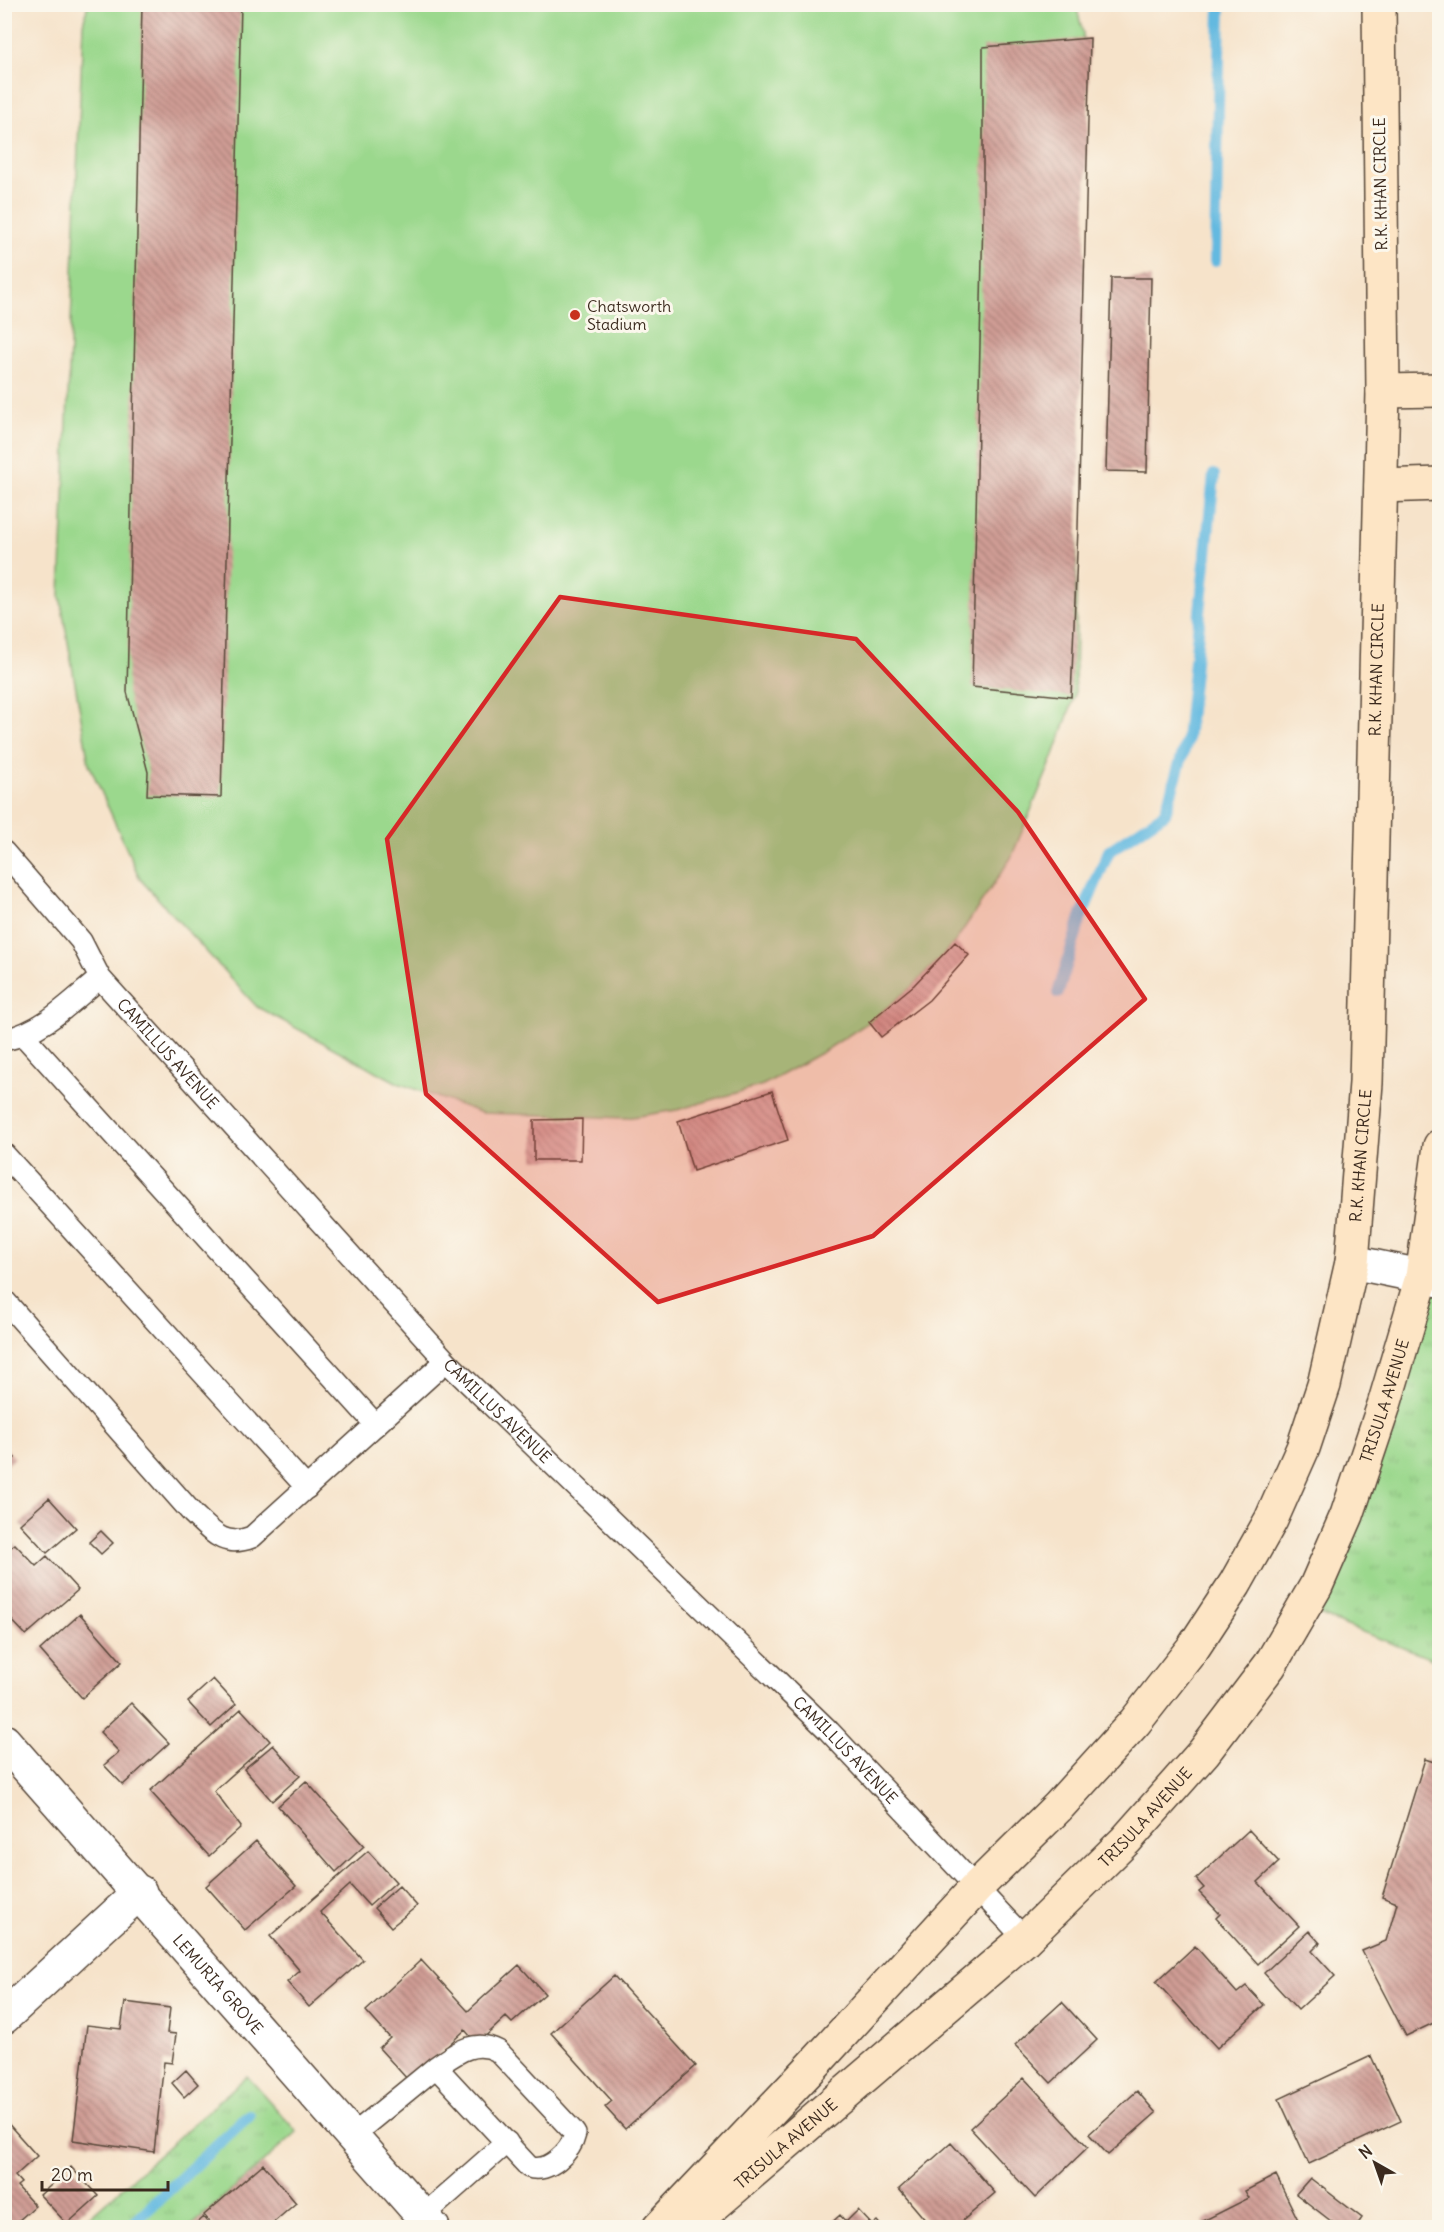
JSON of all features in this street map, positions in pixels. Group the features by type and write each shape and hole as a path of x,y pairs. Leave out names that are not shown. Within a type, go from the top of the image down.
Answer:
{"street":[{"name":"R.K. KHAN CIRCLE","path":"1352,1262 1366,1083 1381,486 1383,391 1379,4"},
{"path":"1383,391 1440,390"},
{"path":"1381,486 1440,484"},
{"path":"1352,1262 1431,1279 1440,1146"},
{"name":"TRISULA AVENUE","path":"659,2228 808,2071 976,1887 1058,1807 1135,1722 1193,1648 1235,1584 1271,1520 1303,1448 1324,1385 1352,1262"},
{"name":"TRISULA AVENUE","path":"687,2228 1025,1939 1126,1840 1204,1752 1270,1665 1316,1586 1347,1515 1431,1279"},
{"name":"LEMURIA GROVE","path":"4,1741 140,1892 428,2222"},
{"path":"4,2018 140,1892"}],"lane":[{"name":"CAMILLUS AVENUE","path":"4,852 81,941 100,978 446,1361 828,1730 1025,1939"},
{"path":"100,978 43,1025 14,1038 376,1425"},
{"path":"4,1154 307,1488"},
{"path":"4,1300 194,1514 222,1539 236,1543 252,1537 446,1361"},
{"path":"352,2136 436,2067 459,2051 477,2045 488,2046 498,2051 575,2134 568,2148 543,2169 529,2167 436,2067"},
{"path":"428,2222 507,2142"}],"highlighted area":[{"path":"560,597 856,639 1018,812 1145,999 873,1236 658,1302 426,1094 387,839"}],"green space":[{"name":"Chatsworth Stadium","path":"88,4 1076,5 1083,33 1075,695 1054,755 1011,858 955,942 914,985 869,1022 826,1050 763,1085 677,1110 626,1118 482,1113 398,1083 257,1007 140,879 89,764 60,596 83,24"},
{"path":"1439,1278 1439,1662 1309,1611"},
{"path":"247,2076 297,2132 190,2227 78,2227"}],"building":[{"path":"142,4 241,4 221,797 147,795 148,772 127,692"},
{"path":"1090,38 1078,528 1071,697 972,687 983,215 983,47"},
{"path":"1111,278 1151,278 1147,472 1106,471"},
{"path":"955,942 969,955 929,1000 881,1037 869,1022 914,985"},
{"path":"772,1091 788,1140 693,1171 678,1121"},
{"path":"582,1119 581,1160 534,1160 534,1120"},
{"path":"4,1446 15,1458 4,1468"},
{"path":"49,1498 76,1528 47,1553 20,1524"},
{"path":"101,1531 113,1543 101,1554 89,1542"},
{"path":"15,1544 36,1566 47,1556 78,1590 26,1635 4,1612 4,1553"},
{"path":"80,1614 122,1662 82,1698 40,1650"},
{"path":"213,1679 236,1704 211,1727 188,1702"},
{"path":"131,1703 169,1743 123,1785 104,1765 119,1752 100,1732"},
{"path":"241,1709 270,1741 214,1791 241,1827 209,1856 150,1791"},
{"path":"273,1745 300,1776 272,1801 244,1769"},
{"path":"1425,1759 1440,1764 1440,2020 1406,2036 1362,1951 1386,1941 1397,1903 1382,1897"},
{"path":"306,1781 364,1846 336,1872 278,1806"},
{"path":"1249,1830 1279,1862 1258,1882 1299,1926 1258,1964 1216,1918 1220,1914 1199,1892 1204,1888 1196,1879"},
{"path":"256,1841 296,1886 245,1930 206,1886"},
{"path":"368,1851 396,1882 369,1906 350,1885 320,1912 363,1960 309,2007 287,1982 300,1971 270,1936"},
{"path":"399,1886 417,1906 391,1927 374,1908"},
{"path":"1309,1931 1320,1943 1312,1951 1335,1976 1298,2010 1264,1973"},
{"path":"1195,1946 1237,1993 1246,1986 1264,2005 1217,2048 1156,1982"},
{"path":"421,1960 468,2011 519,1965 545,1994 512,2023 506,2017 477,2044 465,2030 409,2081 379,2048 390,2038 366,2011"},
{"path":"614,1976 696,2066 625,2129 605,2107 612,2101 551,2033"},
{"path":"125,2002 170,2008 167,2033 176,2034 172,2063 164,2062 154,2152 73,2140 87,2025 121,2029"},
{"path":"1062,2002 1097,2040 1051,2083 1015,2045"},
{"path":"1371,2056 1401,2121 1309,2164 1279,2099"},
{"path":"186,2070 198,2084 184,2097 172,2083"},
{"path":"1024,2078 1088,2147 1035,2198 970,2128"},
{"path":"1137,2091 1156,2113 1108,2155 1089,2134"},
{"path":"4,2119 37,2156 15,2176 21,2183 17,2186 35,2206 10,2228 4,2228"},
{"path":"951,2143 995,2193 954,2228 932,2228 899,2189"},
{"path":"263,2164 296,2203 267,2228 215,2228 204,2215"},
{"path":"71,2167 98,2196 67,2224 40,2195"},
{"path":"1276,2175 1302,2228 1206,2228 1203,2221 1249,2198 1245,2191"},
{"path":"1310,2178 1362,2218 1355,2228 1340,2228 1296,2194"},
{"path":"858,2210 872,2225 877,2221 883,2228 826,2228 840,2215 846,2222"},
{"path":"203,2217 212,2228 191,2228"}],"waterway":[{"path":"1215,261 1220,4"},
{"path":"1058,993 1081,917 1109,851 1165,813 1187,740 1214,475"},
{"path":"128,2228 249,2115"}],"place":[{"name":"Chatsworth Stadium","path":"575,315"}]}
